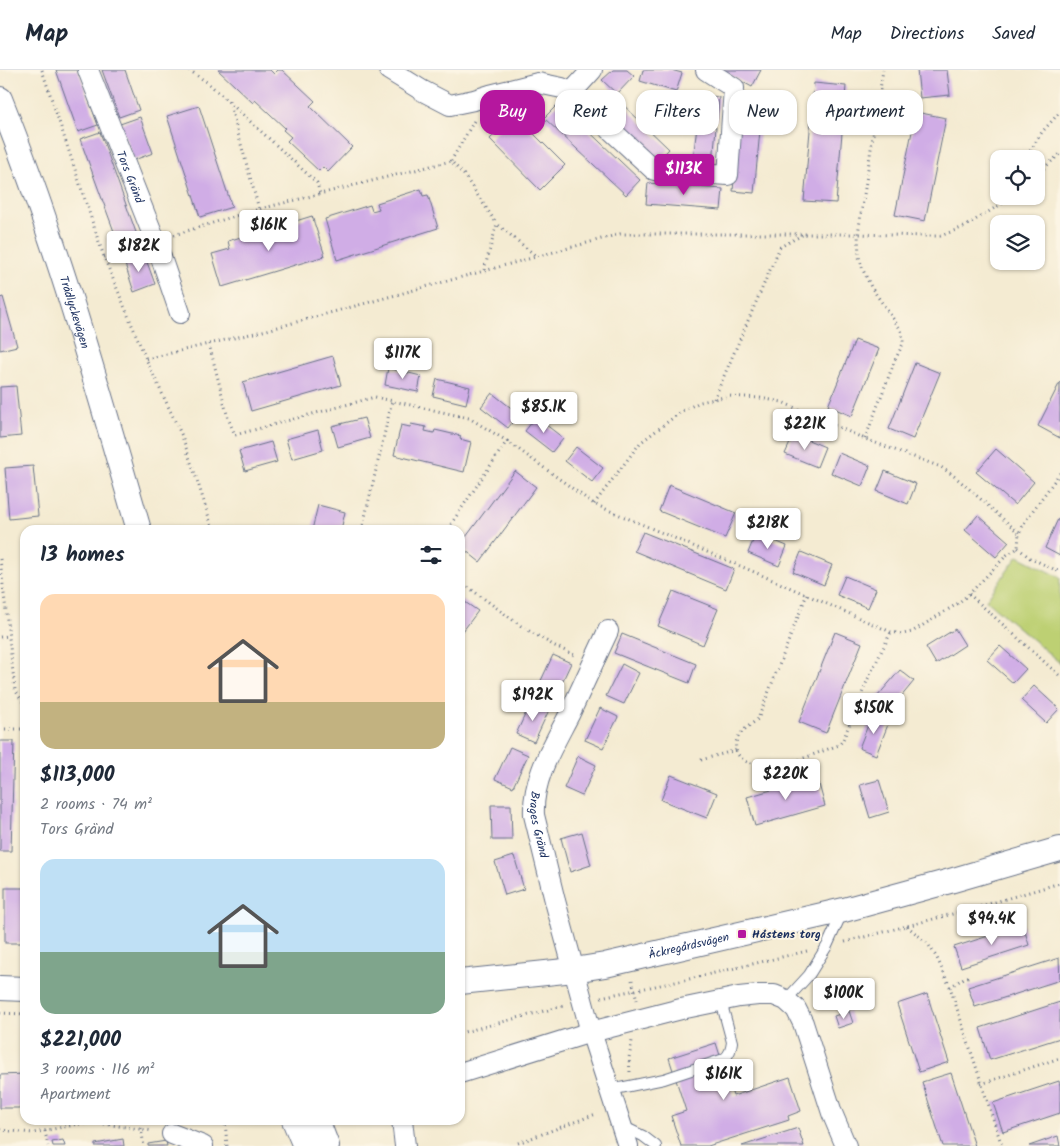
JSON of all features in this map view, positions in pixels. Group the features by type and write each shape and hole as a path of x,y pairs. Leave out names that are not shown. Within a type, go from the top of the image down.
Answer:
{"street":[{"name":"Tors Gränd","path":"88,70 155,240 180,313"},
{"path":"390,70 423,91 450,105 538,83 566,90"},
{"path":"574,90 592,70"},
{"path":"616,135 654,170 728,175 734,88 706,70"},
{"name":"Trädlyckevägen","path":"0,99 50,234 94,371 138,525"},
{"name":"Brages Gränd","path":"574,970 534,815 533,801 537,783 608,631"},
{"name":"Äckregårdsvägen","path":"465,981 605,965 844,910 1060,849"},
{"path":"574,970 591,1032 628,1146"},
{"path":"0,988 20,989"},
{"path":"465,1071 591,1032 681,1009 740,997 774,995 786,1000 796,1009 804,1023 832,1113 846,1146"},
{"path":"296,1125 305,1146"},
{"path":"319,1125 327,1146"},
{"path":"403,1125 405,1146"},
{"path":"172,1134 203,1146"}],"lane":[{"path":"786,1000 809,975 827,946 844,910"},
{"path":"656,1146 643,1136 616,1107 621,1087 664,1079 728,1056 732,1049 732,1042 721,1001"}],"path":[{"path":"42,70 104,257 146,359 182,436 211,525"},
{"path":"189,70 229,101 317,183 320,194"},
{"path":"865,439 903,344 901,330 871,287 859,257 858,234 883,70"},
{"path":"229,101 259,209"},
{"path":"1031,150 1042,132 1060,112"},
{"path":"1045,167 1060,154"},
{"path":"104,257 259,209 451,162 464,176 497,224 536,257"},
{"path":"146,359 267,330 620,234 940,236 964,227 1000,205"},
{"path":"484,270 497,224"},
{"path":"714,399 780,247 804,234"},
{"path":"209,344 228,418 235,436 376,397 469,418 507,440 594,504 807,594 891,632 903,634 912,632 956,604 969,594 1007,555 1018,548"},
{"path":"594,504 640,444 682,411 700,402 729,396 760,398 782,402 865,439 941,467 950,472 1019,533"},
{"path":"363,525 392,401"},
{"path":"450,525 507,440"},
{"path":"1018,548 1019,533 1026,520 1060,473"},
{"path":"1018,548 1030,558 1060,572"},
{"path":"0,559 15,690 20,698"},
{"path":"465,585 521,626 553,646 593,663"},
{"path":"807,594 758,719 746,727 735,746 737,753 744,760 754,765 774,767 839,746 891,632"},
{"path":"969,594 1060,676"},
{"path":"0,637 9,636"},
{"path":"0,729 20,729"},
{"path":"701,760 736,750"},
{"path":"465,1032 528,1014 685,980 827,946 907,926 1060,883"},
{"path":"907,926 928,944 938,958 950,987 1002,1146"},
{"path":"950,987 971,976"},
{"path":"0,1013 20,1014"},
{"path":"981,1084 1060,1058"},
{"path":"518,1143 616,1107"},
{"path":"0,1130 33,1133 74,1125"},
{"path":"115,1125 172,1134"},
{"path":"225,1125 227,1146"},
{"path":"141,1128 144,1146"},
{"path":"45,1131 48,1146"}],"green space":[{"path":"1018,556 1060,577 1060,663 986,600"}],"building":[{"path":"56,70 78,70 98,125 78,132"},
{"path":"102,70 125,70 139,110 119,117"},
{"path":"218,70 270,70 274,74 278,70 282,70 315,101 310,106 352,147 328,172 323,167 319,171 287,141 291,137 283,130 285,128 255,100 253,103"},
{"path":"613,70 627,70 634,76 621,90 613,90 602,80"},
{"path":"643,70 671,70 682,73 677,90 669,90 640,81"},
{"path":"721,70 761,70 752,87"},
{"path":"917,70 947,70 950,95 923,98 923,90 919,90"},
{"path":"814,83 846,86 846,90 813,90"},
{"path":"199,106 232,207 200,217 167,116"},
{"path":"555,107 555,128 545,119"},
{"path":"626,108 636,117 636,135 654,135 669,149 656,163 626,135"},
{"path":"923,113 946,118 925,221 895,215 911,135 923,135"},
{"path":"140,117 153,153 134,160 120,124"},
{"path":"100,132 138,238 119,245 80,139"},
{"path":"494,135 535,135 565,165 540,190 490,139"},
{"path":"562,135 593,135 640,180 626,195"},
{"path":"696,135 715,135 713,164 693,161"},
{"path":"738,135 760,135 754,193 733,191"},
{"path":"810,135 842,135 836,203 804,201"},
{"path":"648,183 723,189 721,210 646,204"},
{"path":"421,189 423,196 428,195 438,228 337,260 325,219 370,205 372,211 379,209 377,203"},
{"path":"312,216 325,256 222,287 212,254 230,249 228,241 260,231 262,238 269,236 267,230"},
{"path":"144,254 155,284 134,292 124,261"},
{"path":"3,297 17,346 0,350 0,298"},
{"path":"855,340 879,349 852,416 828,406"},
{"path":"333,356 341,385 251,411 243,382"},
{"path":"915,363 940,373 913,439 889,429"},
{"path":"388,368 421,376 418,392 385,385"},
{"path":"437,379 470,387 466,404 433,396"},
{"path":"1060,382 1060,438 1038,426"},
{"path":"16,386 21,436 0,438 0,387"},
{"path":"492,393 519,414 508,428 481,407"},
{"path":"536,417 563,438 552,452 525,431"},
{"path":"364,418 370,438 338,447 332,426"},
{"path":"411,424 426,427 425,431 434,433 435,430 461,436 460,439 471,442 464,472 394,455 401,425 410,427"},
{"path":"318,430 323,450 292,459 286,439"},
{"path":"794,434 825,447 817,467 785,454"},
{"path":"271,442 277,462 245,471 239,451"},
{"path":"576,447 603,468 592,482 565,461"},
{"path":"996,449 1034,482 1015,505 976,472"},
{"path":"839,453 870,466 862,486 831,473"},
{"path":"33,466 38,516 9,519 5,468"},
{"path":"515,471 536,487 480,562 465,550 465,538"},
{"path":"885,471 916,484 908,504 877,491"},
{"path":"669,485 736,513 725,538 659,511"},
{"path":"318,505 345,512 342,525 313,525"},
{"path":"978,515 1009,542 996,557 965,530"},
{"path":"1058,519 1060,520 1060,556 1045,548"},
{"path":"643,532 734,569 726,589 634,551"},
{"path":"756,533 787,546 779,566 748,553"},
{"path":"801,552 832,565 824,585 793,572"},
{"path":"845,576 876,589 868,608 837,595"},
{"path":"673,591 718,609 703,645 658,626"},
{"path":"465,602 478,611 465,628"},
{"path":"955,629 965,645 936,664 926,647"},
{"path":"835,632 862,643 826,733 799,722"},
{"path":"622,634 696,664 689,683 614,653"},
{"path":"1000,646 1026,669 1013,683 987,660"},
{"path":"553,655 571,663 556,695 538,687"},
{"path":"622,664 639,673 624,704 606,696"},
{"path":"900,670 914,681 891,709 877,697"},
{"path":"1034,686 1059,709 1046,723 1021,700"},
{"path":"531,702 549,710 534,742 516,734"},
{"path":"600,708 618,717 603,748 585,740"},
{"path":"872,715 889,722 876,755 859,748"},
{"path":"0,741 14,741 11,851 0,851"},
{"path":"510,747 528,755 513,787 495,779"},
{"path":"578,756 596,765 582,796 564,788"},
{"path":"671,775 717,793 707,818 661,800"},
{"path":"817,777 825,806 755,826 747,797"},
{"path":"879,780 889,812 870,818 860,785"},
{"path":"491,805 511,805 512,840 492,840"},
{"path":"582,832 591,865 570,872 561,838"},
{"path":"514,856 524,889 505,895 495,862"},
{"path":"5,888 20,888 20,943 5,943"},
{"path":"1023,925 1029,945 961,967 954,947"},
{"path":"1059,958 1060,980 975,1007 968,987"},
{"path":"927,994 949,1062 919,1072 897,1004"},
{"path":"1060,1002 1060,1038 990,1060 980,1028"},
{"path":"849,1011 853,1023 838,1028 834,1016"},
{"path":"716,1043 733,1096 790,1077 801,1111 788,1116 789,1120 708,1146 681,1146 671,1116 686,1111 669,1058"},
{"path":"951,1073 975,1146 943,1146 922,1082"},
{"path":"20,1074 20,1108 0,1108 0,1075"},
{"path":"1059,1081 1060,1113 1003,1132 993,1103"},
{"path":"798,1128 804,1146 742,1146"},
{"path":"1058,1136 1060,1146 1029,1146"},
{"path":"123,1139 124,1146 95,1146 95,1144"},
{"path":"63,1140 65,1146 53,1146 52,1142"},
{"path":"166,1141 167,1146 148,1146 148,1144"}],"place":[{"name":"Håstens torg","path":"742,934"}]}
